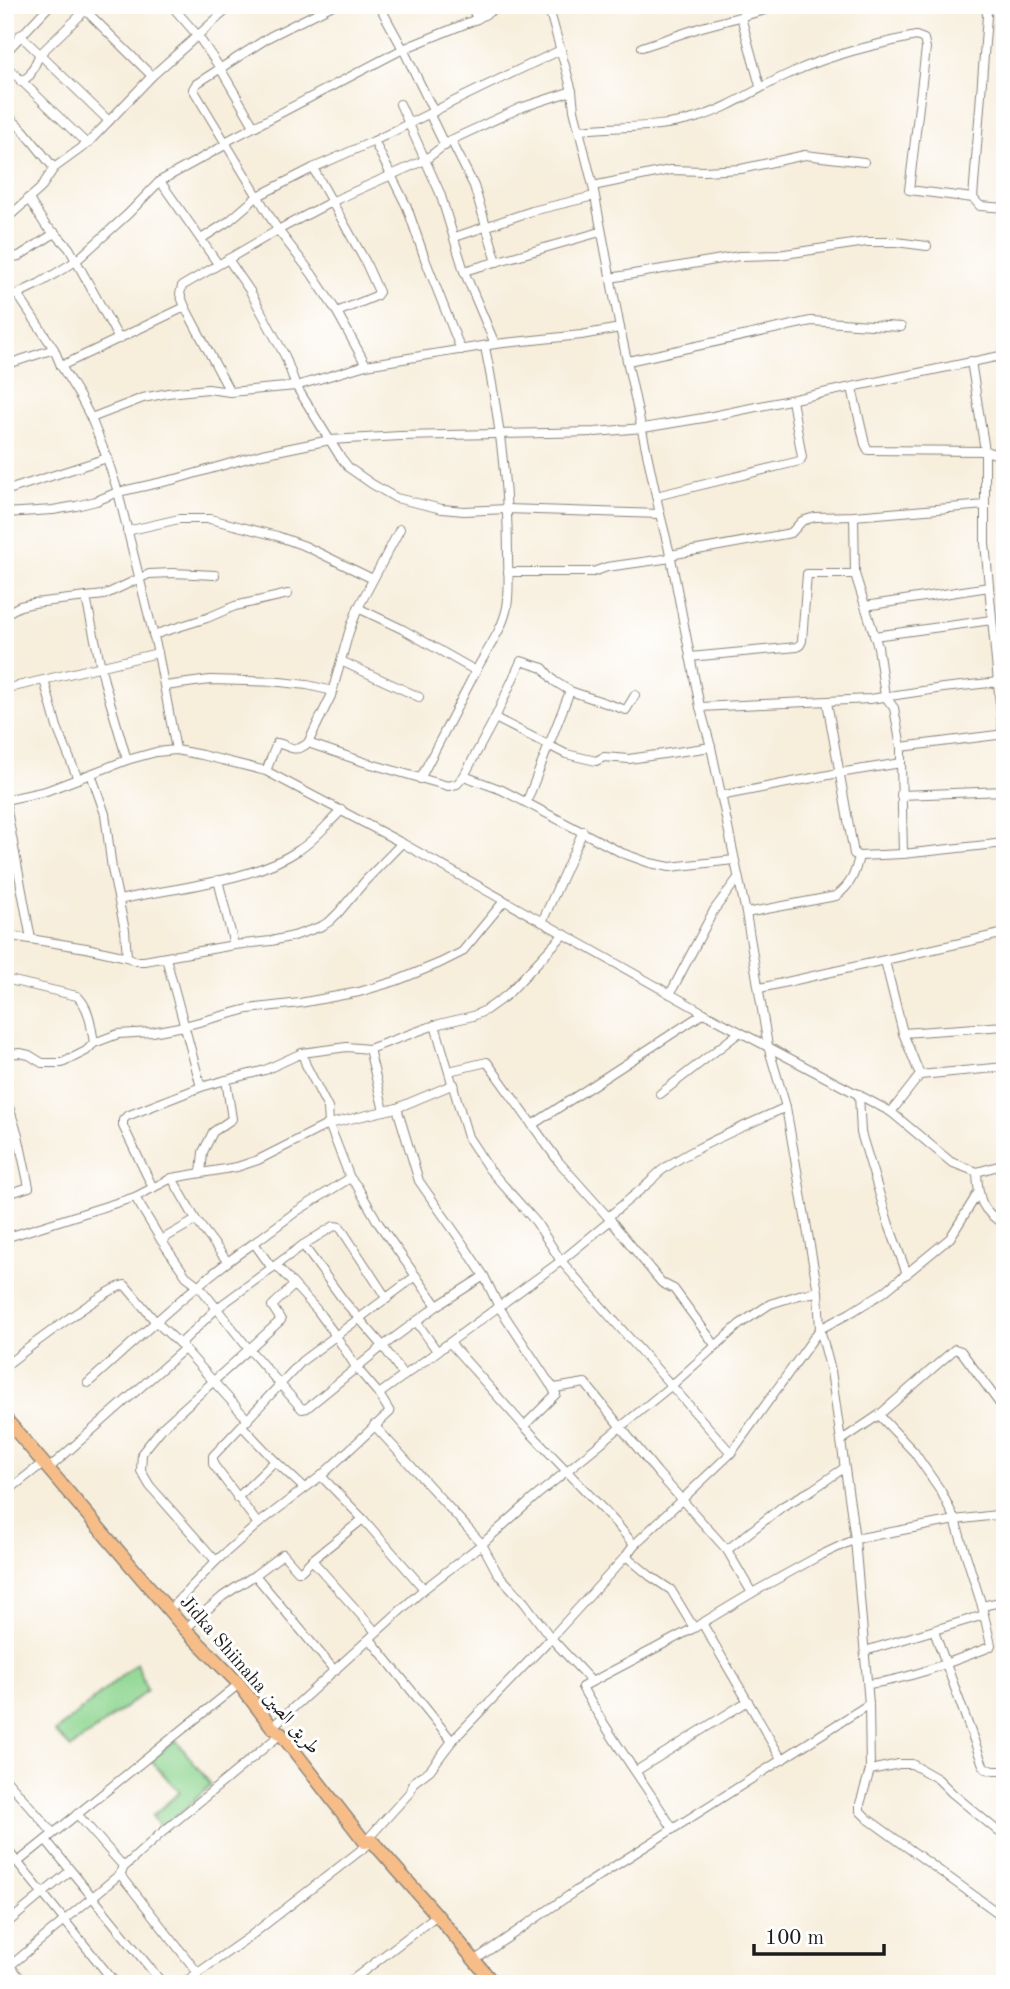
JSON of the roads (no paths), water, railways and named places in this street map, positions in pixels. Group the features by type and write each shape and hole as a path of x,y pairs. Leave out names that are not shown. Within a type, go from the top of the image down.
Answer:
{"main road":[{"name":"Jidka Shiinaha طريق الصين","path":"5,1418 185,1629 239,1684 369,1841 437,1915 494,1984"}],"street":[{"path":"5,53 50,5"},
{"path":"171,5 198,36 220,68 254,126"},
{"path":"5,220 40,189 54,168 87,144 152,76 232,5"},
{"path":"333,5 271,36 192,89 278,230 337,312 366,365"},
{"path":"379,5 403,49 432,113 474,186 497,262"},
{"path":"471,5 477,19"},
{"path":"5,300 76,261 120,222 160,181 254,126 403,49 477,19 502,5"},
{"path":"548,5 572,91 574,110 593,186 620,328 746,913 768,1046 786,1107 818,1292 820,1329 831,1371 855,1539 869,1684 870,1770 860,1811 1005,1918"},
{"path":"642,47 702,27 784,5"},
{"path":"973,198 986,5"},
{"path":"21,82 30,75 40,54 85,7 152,76"},
{"path":"741,17 760,86"},
{"path":"20,35 109,121"},
{"path":"579,130 697,118 744,98 760,86 847,51 916,36 923,39 926,48 909,190 973,198 981,206 1005,208"},
{"path":"201,239 229,221 258,196 561,50"},
{"path":"5,65 87,144"},
{"path":"230,392 185,307 180,294 183,286 278,230 331,202 425,160 448,143 520,108 572,91"},
{"path":"400,104 445,206 464,271 495,344"},
{"path":"5,113 24,131 54,168"},
{"path":"374,141 407,207 461,350"},
{"path":"593,186 670,170 741,169 805,155 864,162"},
{"path":"313,168 379,292 376,296 337,312"},
{"path":"160,181 218,264"},
{"path":"454,237 532,211 594,195"},
{"path":"27,198 46,226 69,248 120,339"},
{"path":"464,271 600,232"},
{"path":"5,258 19,256 55,233"},
{"path":"610,278 739,256 778,255 866,242 927,246"},
{"path":"228,259 261,310 285,356 296,386 330,440 349,468 372,484 396,498 442,509 660,514"},
{"path":"18,295 54,349 91,418 107,458 158,653 176,750"},
{"path":"61,366 185,307"},
{"path":"628,361 811,321 901,327"},
{"path":"91,418 143,398 208,389 230,392 296,386 366,365 495,344 620,328"},
{"path":"419,779 507,608 505,475 485,347"},
{"path":"5,366 54,349"},
{"path":"5,513 76,506 118,492 176,479 262,454 330,440 595,432 643,428 704,418 1005,355"},
{"path":"971,361 985,451 989,587 1005,758"},
{"path":"852,388 864,444 869,450 985,451 1005,457"},
{"path":"656,496 800,461 802,457 792,400"},
{"path":"5,491 107,458"},
{"path":"508,572 593,572 607,567 791,533 806,519 985,505"},
{"path":"854,516 855,574 878,647 885,696 894,708 901,747 903,854"},
{"path":"127,531 179,519 210,519 277,536 373,579"},
{"path":"266,771 277,743 295,749 308,743 333,691 358,608 400,529"},
{"path":"5,614 20,606 34,603 104,595 149,574 215,575"},
{"path":"690,657 797,647 802,641 807,574 855,574"},
{"path":"865,606 989,587"},
{"path":"153,635 235,606 288,594"},
{"path":"86,598 100,667 127,760"},
{"path":"358,608 402,629 476,671"},
{"path":"874,636 992,620"},
{"path":"5,689 158,653"},
{"path":"341,661 419,697"},
{"path":"308,743 419,779 453,786 464,776 521,661 543,668 554,681 570,691 626,710 635,695"},
{"path":"44,680 57,727 78,779"},
{"path":"165,686 210,680 281,682 333,691"},
{"path":"700,707 870,699 999,682"},
{"path":"527,801 570,691"},
{"path":"827,702 854,854 903,854 1005,843"},
{"path":"495,718 549,747 596,761 604,757 629,760 711,747"},
{"path":"901,747 1004,734"},
{"path":"31,939 5,800 46,791 156,751 176,750 202,755 266,771 342,810 704,1013 891,1112 951,1162 978,1172 1005,1164"},
{"path":"720,796 901,763"},
{"path":"91,774 105,814 125,930 127,957"},
{"path":"464,776 527,801 622,853 670,867 734,860"},
{"path":"901,795 1005,792"},
{"path":"119,900 246,874 284,859 301,849 342,810"},
{"path":"542,922 583,831"},
{"path":"5,935 86,948 136,961 294,936 330,921 402,843"},
{"path":"746,913 836,896 848,887 856,872 859,856"},
{"path":"670,994 714,909 738,878"},
{"path":"218,880 234,945"},
{"path":"5,1054 29,1055 42,1063 52,1065 62,1063 86,1051 94,1043 118,1034 152,1032 248,1009 359,992 403,978 461,952 504,901"},
{"path":"760,988 1005,933"},
{"path":"153,1188 123,1126 127,1115 201,1087 265,1070 302,1053 347,1047 369,1049 435,1025 473,1016 492,1007 529,973 564,934"},
{"path":"166,958 201,1087"},
{"path":"885,961 903,1033 920,1075"},
{"path":"5,979 77,996 88,1010 94,1043"},
{"path":"532,1125 704,1013"},
{"path":"435,1025 468,1137 489,1169 536,1222 561,1261 731,1453"},
{"path":"903,1033 1005,1026"},
{"path":"660,1094 740,1032"},
{"path":"369,1049 384,1111"},
{"path":"302,1053 328,1108 329,1124 350,1178 437,1306"},
{"path":"449,1071 487,1062 559,1162 662,1283 674,1289 715,1345"},
{"path":"891,1112 920,1075 1005,1067"},
{"path":"201,1173 204,1152 213,1132 232,1119 226,1080"},
{"path":"5,1238 135,1197 172,1178 237,1167 258,1160 329,1124 397,1108 454,1084"},
{"path":"859,1094 861,1133 907,1274"},
{"path":"5,1095 18,1135 29,1187 5,1195"},
{"path":"379,1394 561,1261 655,1175 676,1160 786,1107"},
{"path":"397,1108 419,1181 484,1276 499,1307 556,1394 524,1426"},
{"path":"978,1172 978,1193 987,1212 1005,1225"},
{"path":"172,1178 196,1220 227,1262"},
{"path":"88,1383 155,1321 227,1262 297,1211 350,1178"},
{"path":"182,1984 249,1937 369,1841 410,1793 414,1782 430,1770 452,1741 551,1638 634,1545 731,1453 820,1329 884,1292 954,1234 978,1193"},
{"path":"135,1197 186,1276 199,1286 248,1348 304,1409 416,1321 484,1276"},
{"path":"161,1240 196,1220"},
{"path":"5,1493 45,1466 182,1346 216,1309 303,1245 334,1226 340,1227 387,1298"},
{"path":"169,1610 216,1561 258,1524 321,1476 390,1411 336,1336 294,1285 254,1243"},
{"path":"303,1245 404,1376"},
{"path":"258,1524 213,1464 213,1456 302,1360 416,1276"},
{"path":"216,1561 150,1486 141,1471 142,1453 163,1427 281,1320 272,1306 294,1285"},
{"path":"5,1366 119,1286 127,1287 155,1321 214,1381 275,1461 304,1488"},
{"path":"26,1984 7,1966 66,1921 276,1730 424,1589 622,1427 740,1324 770,1304 818,1292"},
{"path":"416,1321 437,1351"},
{"path":"450,1343 634,1545"},
{"path":"842,1440 879,1415 955,1349 961,1351 1005,1411"},
{"path":"550,1384 555,1388 585,1383 727,1550 752,1592"},
{"path":"869,1684 894,1681 947,1663 990,1647 991,1642 955,1520 941,1490 897,1432 879,1415"},
{"path":"374,1425 482,1544 498,1574 591,1681"},
{"path":"237,1498 275,1461"},
{"path":"727,1550 783,1506 844,1468"},
{"path":"321,1476 424,1589"},
{"path":"673,1829 600,1721 582,1687 694,1628 752,1592 855,1539 955,1520 1005,1514"},
{"path":"185,1629 223,1596 281,1554 301,1571 363,1519"},
{"path":"626,1556 671,1590 694,1628"},
{"path":"312,1560 452,1741"},
{"path":"255,1575 335,1671"},
{"path":"982,1606 1005,1601"},
{"path":"865,1651 984,1615"},
{"path":"702,1623 782,1760"},
{"path":"934,1631 983,1765 995,1772 1005,1770"},
{"path":"18,1862 239,1684"},
{"path":"636,1771 748,1701"},
{"path":"475,1960 577,1890 869,1704"},
{"path":"870,1770 912,1764 938,1780 1005,1837"},
{"path":"5,1778 49,1836 71,1871 163,1984"},
{"path":"77,1814 198,1973"},
{"path":"5,1847 116,1984"},
{"path":"5,1925 71,1871"},
{"path":"346,1984 437,1915"}]}
